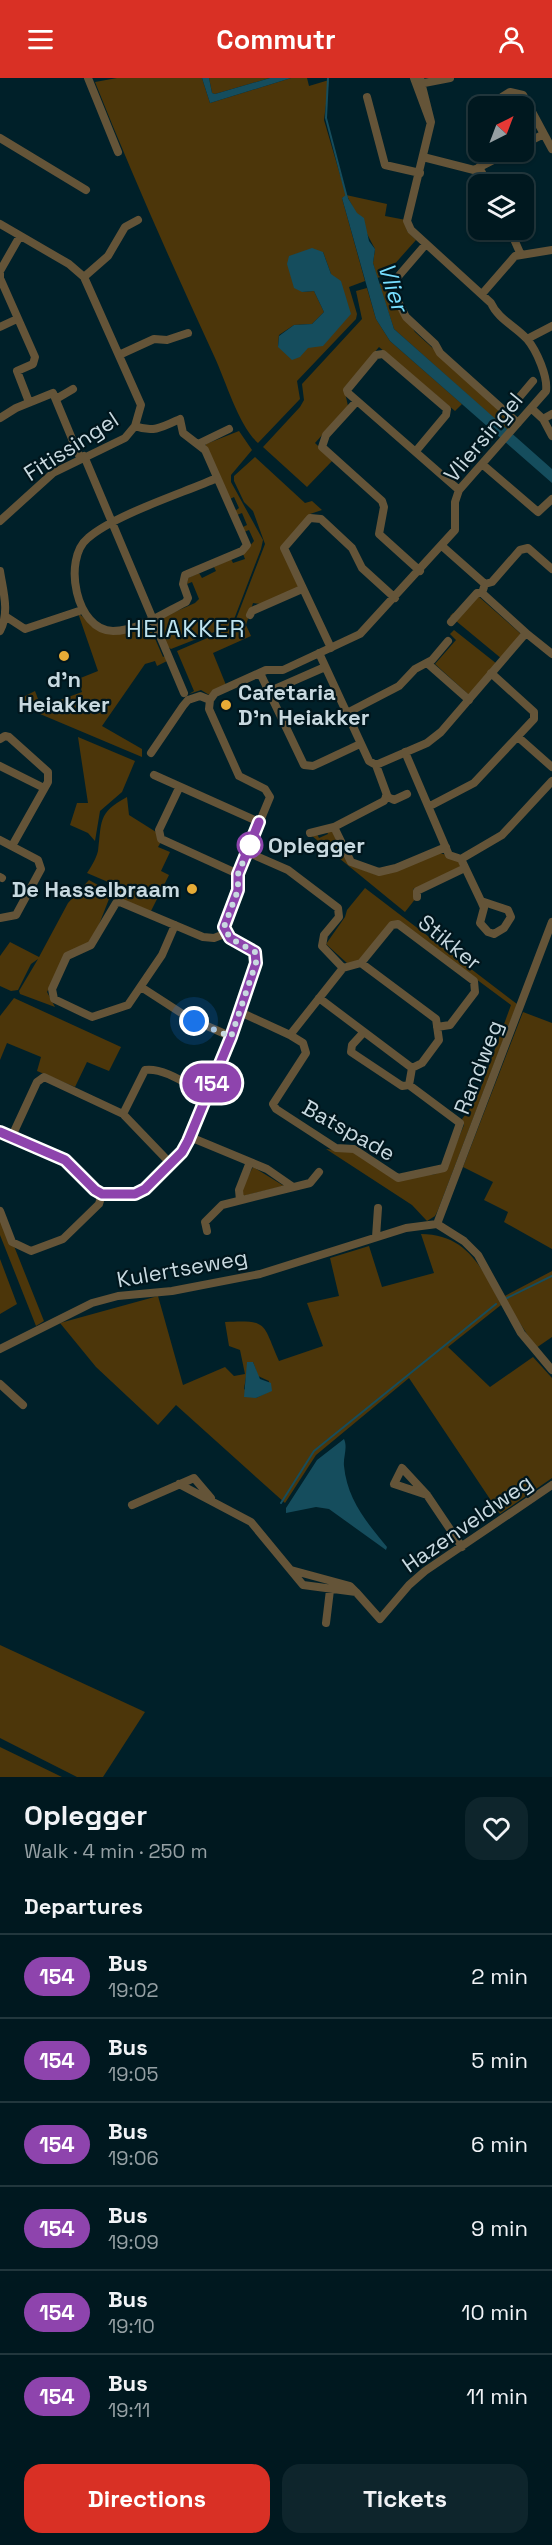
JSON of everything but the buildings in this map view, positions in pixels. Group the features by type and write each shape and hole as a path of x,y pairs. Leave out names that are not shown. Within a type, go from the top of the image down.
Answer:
{"street":[{"path":"88,78 118,152"},
{"path":"418,81 450,78"},
{"name":"Vliersingel","path":"210,700 215,693 260,673 283,670 366,630 455,530 454,502 459,490 546,391 547,381 526,339 495,312 491,303 482,294 411,231 407,221 431,122 426,116 418,81"},
{"path":"504,96 510,92 524,96"},
{"path":"367,97 385,165 420,173"},
{"path":"534,115 552,149"},
{"path":"534,139 544,134"},
{"path":"0,138 86,190"},
{"path":"423,157 474,170 489,162"},
{"path":"479,167 483,174"},
{"path":"84,277 108,256 125,227 138,220"},
{"name":"Fitissingel","path":"0,224 69,264 84,277 141,405 135,426 118,443 82,457 37,486 0,520"},
{"path":"20,236 0,271 0,278 35,357 33,364 17,371 29,402"},
{"path":"515,240 522,255"},
{"path":"426,244 390,286 406,317 435,344 440,353 506,413 515,426"},
{"path":"482,294 515,256 552,250"},
{"path":"0,327 17,319"},
{"path":"526,339 552,326"},
{"path":"119,355 154,339 166,340 188,333"},
{"path":"416,452 446,415 447,409 383,354 376,355 347,390 357,401 459,490"},
{"path":"506,413 533,381"},
{"path":"56,399 73,389"},
{"path":"0,418 29,402 53,393 184,693"},
{"path":"357,401 326,435 322,447 382,501 384,507 379,534 420,571"},
{"path":"531,408 543,418 552,436"},
{"path":"543,418 552,414"},
{"name":"Fitissingel","path":"135,426 147,430 159,429 180,419 183,434 198,444"},
{"path":"217,478 111,523 88,537 79,547 73,575 82,610 104,629 113,631 151,619 186,602 188,598 183,584 185,575 246,549 248,544 205,450 198,444 229,429"},
{"path":"482,464 538,512 552,499"},
{"path":"331,648 284,548 314,516 321,519 352,548 362,568 395,598"},
{"path":"442,546 485,584"},
{"path":"485,584 492,582 520,550 528,548 552,569"},
{"path":"0,571 5,616 0,631"},
{"path":"482,593 485,584"},
{"path":"250,615 252,611 302,589"},
{"path":"451,622 477,593 482,593 552,654"},
{"path":"5,616 25,629 82,610"},
{"path":"376,765 428,743 441,732 526,633"},
{"path":"347,713 399,686 415,669 427,663 448,641"},
{"path":"319,653 360,744 369,761 376,765 386,796 394,800 407,794"},
{"path":"427,663 469,700"},
{"path":"268,692 325,667"},
{"path":"260,673 304,765 313,766 360,744"},
{"path":"430,806 474,783 534,719 534,712 491,673"},
{"path":"0,1132 65,1160 102,1194 135,1194 145,1189 182,1152 231,1037 257,958 251,948 230,938 225,921 238,890 238,874 270,801 269,793 239,776 209,709 210,700 200,696 188,700 151,753"},
{"path":"0,740 5,736 9,737 48,772 48,782 12,846"},
{"path":"518,737 552,767"},
{"path":"405,752 450,855 461,859 481,901 484,908 480,923 483,928 494,934 500,932 511,917 508,910 481,901"},
{"path":"0,766 44,788"},
{"path":"154,775 259,822"},
{"path":"461,859 502,835 552,781"},
{"path":"179,788 159,830 161,839 238,874"},
{"path":"310,833 334,827 380,805 386,796"},
{"path":"334,827 351,862 374,872 396,868 446,847"},
{"path":"0,840 38,860 41,868 16,915 0,918"},
{"path":"247,852 288,870 338,908 339,917 324,935 322,946 343,968"},
{"path":"417,897 417,891 465,868"},
{"path":"176,925 167,946 141,987 124,1008 96,1017 62,1005 52,994 67,956 91,945 116,903 120,902 176,925 203,937 214,938 227,933"},
{"name":"Randweg","path":"436,1224 552,922"},
{"name":"Stikker","path":"361,963 392,925 398,924 474,981 475,992 450,1025 437,1027"},
{"path":"240,1012 290,1035 343,968 361,963 436,1019 439,1040 422,1063 412,1068"},
{"path":"141,987 189,1018 231,1037"},
{"path":"319,998 412,1068"},
{"path":"363,1033 350,1048 354,1055 402,1086 409,1085 412,1068"},
{"name":"Batspade","path":"290,1035 303,1043 306,1053 273,1104 276,1109 336,1148 354,1149 398,1178 444,1168 460,1126 459,1120 411,1089 409,1085"},
{"path":"123,1114 145,1070 156,1070 192,1088 198,1095 206,1098"},
{"path":"12,1136 36,1082 44,1077 123,1114 171,1164"},
{"path":"190,1137 267,1169 293,1187"},
{"path":"240,1200 239,1190 250,1162"},
{"path":"207,1231 205,1222 222,1205 310,1183 318,1172"},
{"path":"0,1211 12,1242 31,1251 63,1239 99,1204 102,1194"},
{"path":"376,1237 378,1208"},
{"path":"436,1224 464,1241 478,1255 521,1333 552,1370"},
{"name":"Kulertseweg","path":"0,1349 92,1303 118,1296 172,1292 260,1274 406,1228 436,1224"},
{"path":"0,1384 23,1405"},
{"path":"132,1505 194,1478 214,1503"},
{"path":"179,1484 251,1522 303,1585 356,1592"},
{"name":"Hazenveldweg","path":"356,1592 380,1619 409,1585 552,1485"},
{"path":"427,1496 462,1547"},
{"path":"291,1570 350,1586 356,1592"},
{"path":"326,1623 330,1590"}],"shaded area":[{"path":"117,78 202,78 210,103 291,78 307,78 309,86 329,80 324,120 346,195 387,204 385,216 406,220 407,231 416,240 384,276 377,278 373,263 375,249 347,196 342,198 365,281 349,287 357,314 356,319 297,381 300,399 258,443 245,426 234,403 138,186 95,82","holes":["323,252 331,274 323,346 278,346 279,335 294,325 312,324 324,312 314,291 302,292"]},
{"path":"209,78 270,78 215,94 212,93"},
{"path":"383,283 415,332 510,419 511,425 507,430 394,329 379,284"},
{"path":"367,288 376,319 390,341 462,404 455,411 379,347 344,388 348,406 315,443 333,460 307,487 263,447 300,407 304,400 302,384 362,319 356,291"},
{"path":"239,431 252,450 231,475 231,482 263,540 261,549 233,622 227,627 171,649 165,645 157,623 159,619 199,599 192,582 187,584 188,578 199,573 202,578 216,571 214,567 231,559 233,563 245,559 243,554 254,541 249,530 244,532 243,527 247,525 242,513 237,515 235,511 239,508 234,497 230,499 205,447 206,444"},
{"path":"255,457 305,503 312,501 322,510 310,514 282,547 299,587 261,604 253,603 246,625 251,636 213,653 226,685 211,696 201,690 189,694 194,691 177,651 233,627 265,544 253,511 244,502 234,481 234,476"},
{"path":"478,596 522,635 502,659 450,616 453,613 458,617"},
{"path":"78,613 101,631 150,627 163,657 165,656 167,661 157,666 155,661 145,664 102,726 142,749 142,757 40,714 17,700 35,691 41,707 82,692 78,679 98,671"},
{"path":"454,630 497,664 469,695 435,664 456,640 450,634"},
{"path":"78,737 135,761 122,792 100,811 95,841 88,833 70,825 77,803 88,803"},
{"path":"127,797 129,815 156,832 161,842 158,847 170,852 161,871 169,875 150,913 117,899 108,882 87,873 98,851 101,825 106,813"},
{"path":"326,830 332,831 350,865 377,875 438,852 459,860 463,868 413,889 416,898 405,912 312,836 317,834 319,838 328,834"},
{"path":"89,880 105,889 109,899 93,940 67,953 47,992 55,1007 20,994 19,991 38,959 31,964 18,990 11,991 0,986 0,956 10,942 39,957 68,903"},
{"path":"365,888 517,1004 438,1210 435,1216 427,1221 412,1205 326,1149 353,1152 395,1179 436,1174 452,1154 464,1125 462,1119 480,1090 511,1005 398,921 359,962 348,964 326,944 345,917 347,910"},
{"path":"14,998 121,1047 109,1071 87,1062 75,1087 37,1071 41,1057 7,1043 0,1060 0,1016"},
{"path":"523,1012 552,1023 552,1249 504,1222 508,1212 484,1200 493,1182 463,1167"},
{"path":"253,1167 284,1186 243,1196 242,1188"},
{"path":"0,1220 14,1246 44,1321 36,1326 0,1235"},
{"path":"421,1234 450,1240 462,1247 480,1267 501,1305 448,1347 490,1387 533,1357 552,1378 552,1478 500,1514 409,1378 316,1455 285,1503 176,1405 158,1425 96,1367 60,1323 158,1296 183,1385 225,1367 234,1376 245,1374 240,1350 229,1346 225,1322 250,1322 262,1326 279,1361 323,1346 307,1303 339,1296 330,1258 369,1246 382,1287 434,1273","holes":["253,1362 258,1376 269,1381 266,1393 256,1398 244,1389 247,1371"]},
{"path":"0,1259 17,1304 0,1314"},
{"path":"552,1271 552,1337 536,1348 503,1297"},
{"path":"0,1645 145,1712 103,1777 77,1777 0,1738"},
{"path":"0,1747 62,1777 0,1777"}],"water":[{"path":"202,78 209,78 212,93 215,94 270,78 291,78 210,103"},
{"path":"346,195 357,213 364,218 369,241 375,249 373,263 394,329 552,469 552,483 390,341 376,319 342,198"},
{"path":"312,248 323,252 331,274 341,281 351,314 323,346 308,348 300,357 292,360 278,347 279,336 294,325 312,324 324,312 314,291 302,292 294,288 287,264 289,256"},
{"path":"247,1362 253,1362 260,1379 271,1383 272,1391 256,1398 244,1397"},
{"path":"344,1439 346,1446 344,1466 349,1489 365,1520 387,1547 386,1550 329,1509 316,1507 286,1513 286,1508 317,1460"}],"waterway":[{"name":"Vlier","path":"328,78 326,118 347,198"},
{"path":"507,1298 552,1276"},
{"path":"281,1503 314,1451 496,1304"}],"bus line":[{"name":"154","path":"0,1132 65,1160 102,1194 135,1194 145,1189 182,1152 231,1037 256,963 255,952 230,938 224,927 238,890 240,882 238,874 259,822"}],"place":[{"name":"d'n Heiakker","path":"64,656"},
{"name":"Cafetaria D'n Heiakker","path":"226,705"},
{"name":"Oplegger","path":"250,845"},
{"name":"De Hasselbraam","path":"192,889"}],"district":[{"name":"HEIAKKER","path":"186,629"}],"route":[{"path":"194,1021 231,1037 256,963 255,952 230,938 224,927 238,890 240,882 238,874 250,845"}]}
